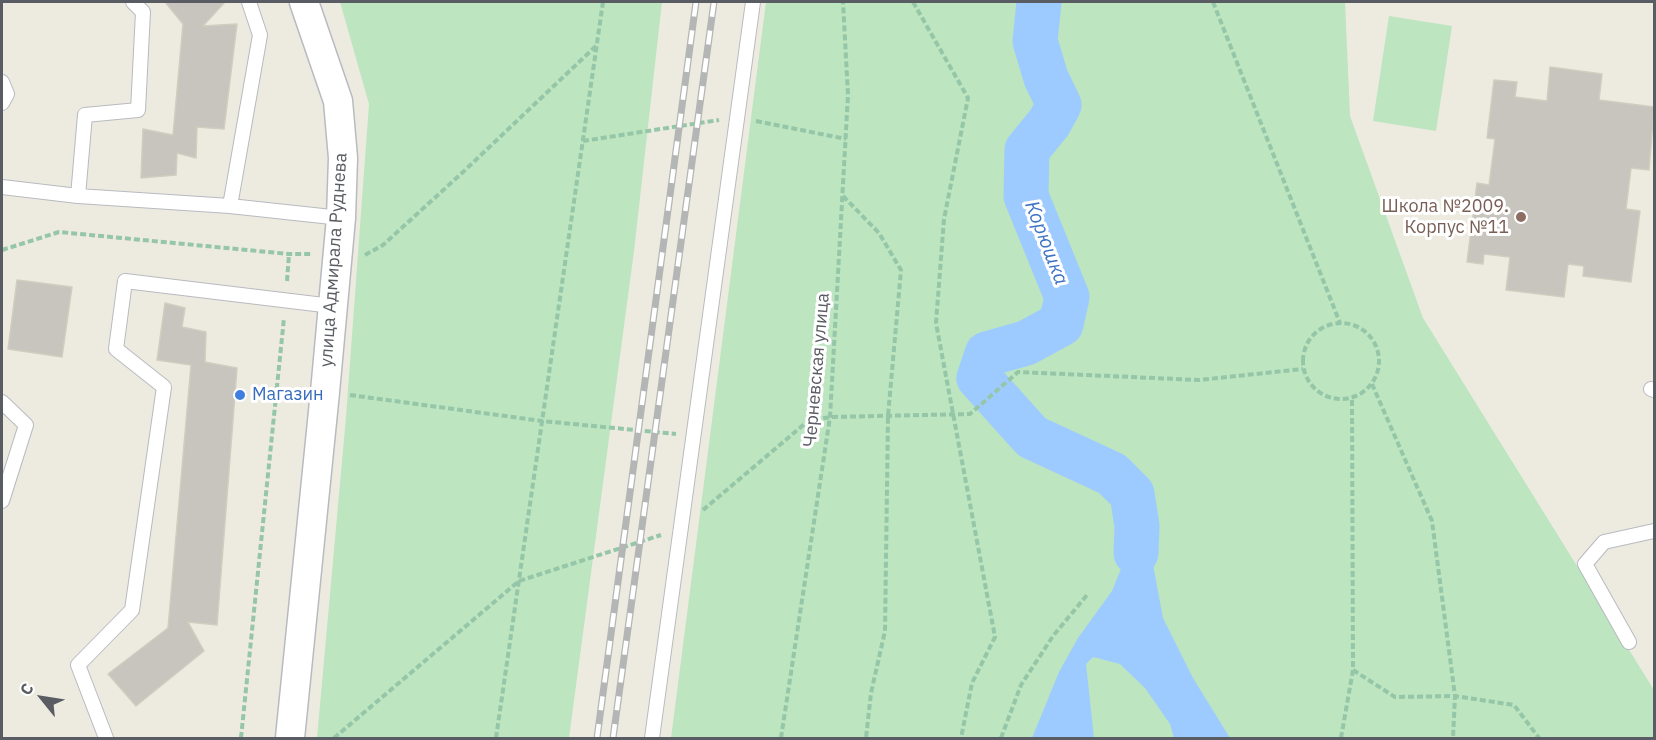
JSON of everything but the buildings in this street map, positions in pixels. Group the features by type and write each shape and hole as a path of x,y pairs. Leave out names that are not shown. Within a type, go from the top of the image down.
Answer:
{"street":[{"name":"улица Адмирала Руднева","path":"290,738 341,218 343,158 338,101 303,2"}],"lane":[{"path":"78,196 85,115 138,110 143,12 133,2"},
{"path":"231,206 260,35 249,2"},
{"path":"652,738 753,2"},
{"path":"2,82 7,94 2,103"},
{"path":"2,187 78,196 231,206 341,218"},
{"path":"106,738 78,665 132,610 164,387 116,349 125,281 332,306"},
{"path":"2,402 26,425 2,501"},
{"path":"1629,642 1585,564 1604,542 1654,531"}],"path":[{"path":"496,738 603,2"},
{"name":"Черневская улица","path":"781,738 830,417 848,95 843,2"},
{"path":"913,2 968,99 944,219 936,322 995,637 972,683 961,738"},
{"path":"1213,2 1340,323"},
{"path":"843,195 879,233 901,270 888,416 885,631 871,693 866,738"},
{"path":"241,738 289,254"},
{"path":"1340,323 1353,325 1372,339 1379,361 1372,384 1352,398 1338,399 1321,393 1308,381 1303,369 1305,349 1316,332 1327,325 1340,323"},
{"path":"334,738 519,581 681,528 808,421 830,417 970,414 1018,372 1199,380 1303,369"},
{"path":"1372,384 1432,521 1455,696 1453,738"},
{"path":"325,392 542,421 694,435"},
{"path":"1341,738 1353,670 1352,398"},
{"path":"1001,738 1021,685 1053,636 1087,595"},
{"path":"1353,670 1395,697 1455,696 1514,705 1539,738"}],"green space":[{"path":"340,2 662,2 634,251 569,738 317,738 346,417 369,104"},
{"path":"766,2 1345,2 1350,116 1423,318 1654,690 1654,738 671,738"},
{"path":"1389,16 1452,26 1436,131 1373,121"}],"water":[{"path":"1132,494 1140,496 1163,618 1193,678 1230,738 1174,738 1170,724 1145,688 1120,664 1093,657 1086,664 1094,738 1032,738 1059,672 1078,638 1112,591 1129,549 1128,501"}],"waterway":[{"name":"Корюшка","path":"1039,2 1035,41 1046,78 1059,105 1049,123 1027,150 1026,196 1067,297 1061,324 1026,343 987,354 979,378 1032,437 1112,474 1132,494 1137,526 1136,553"}],"railway":[{"path":"597,738 696,2"},
{"path":"613,738 714,2"}],"place":[{"name":"Школа №2009. Корпус №11","path":"1521,217"},
{"name":"Магазин","path":"240,395"}]}
